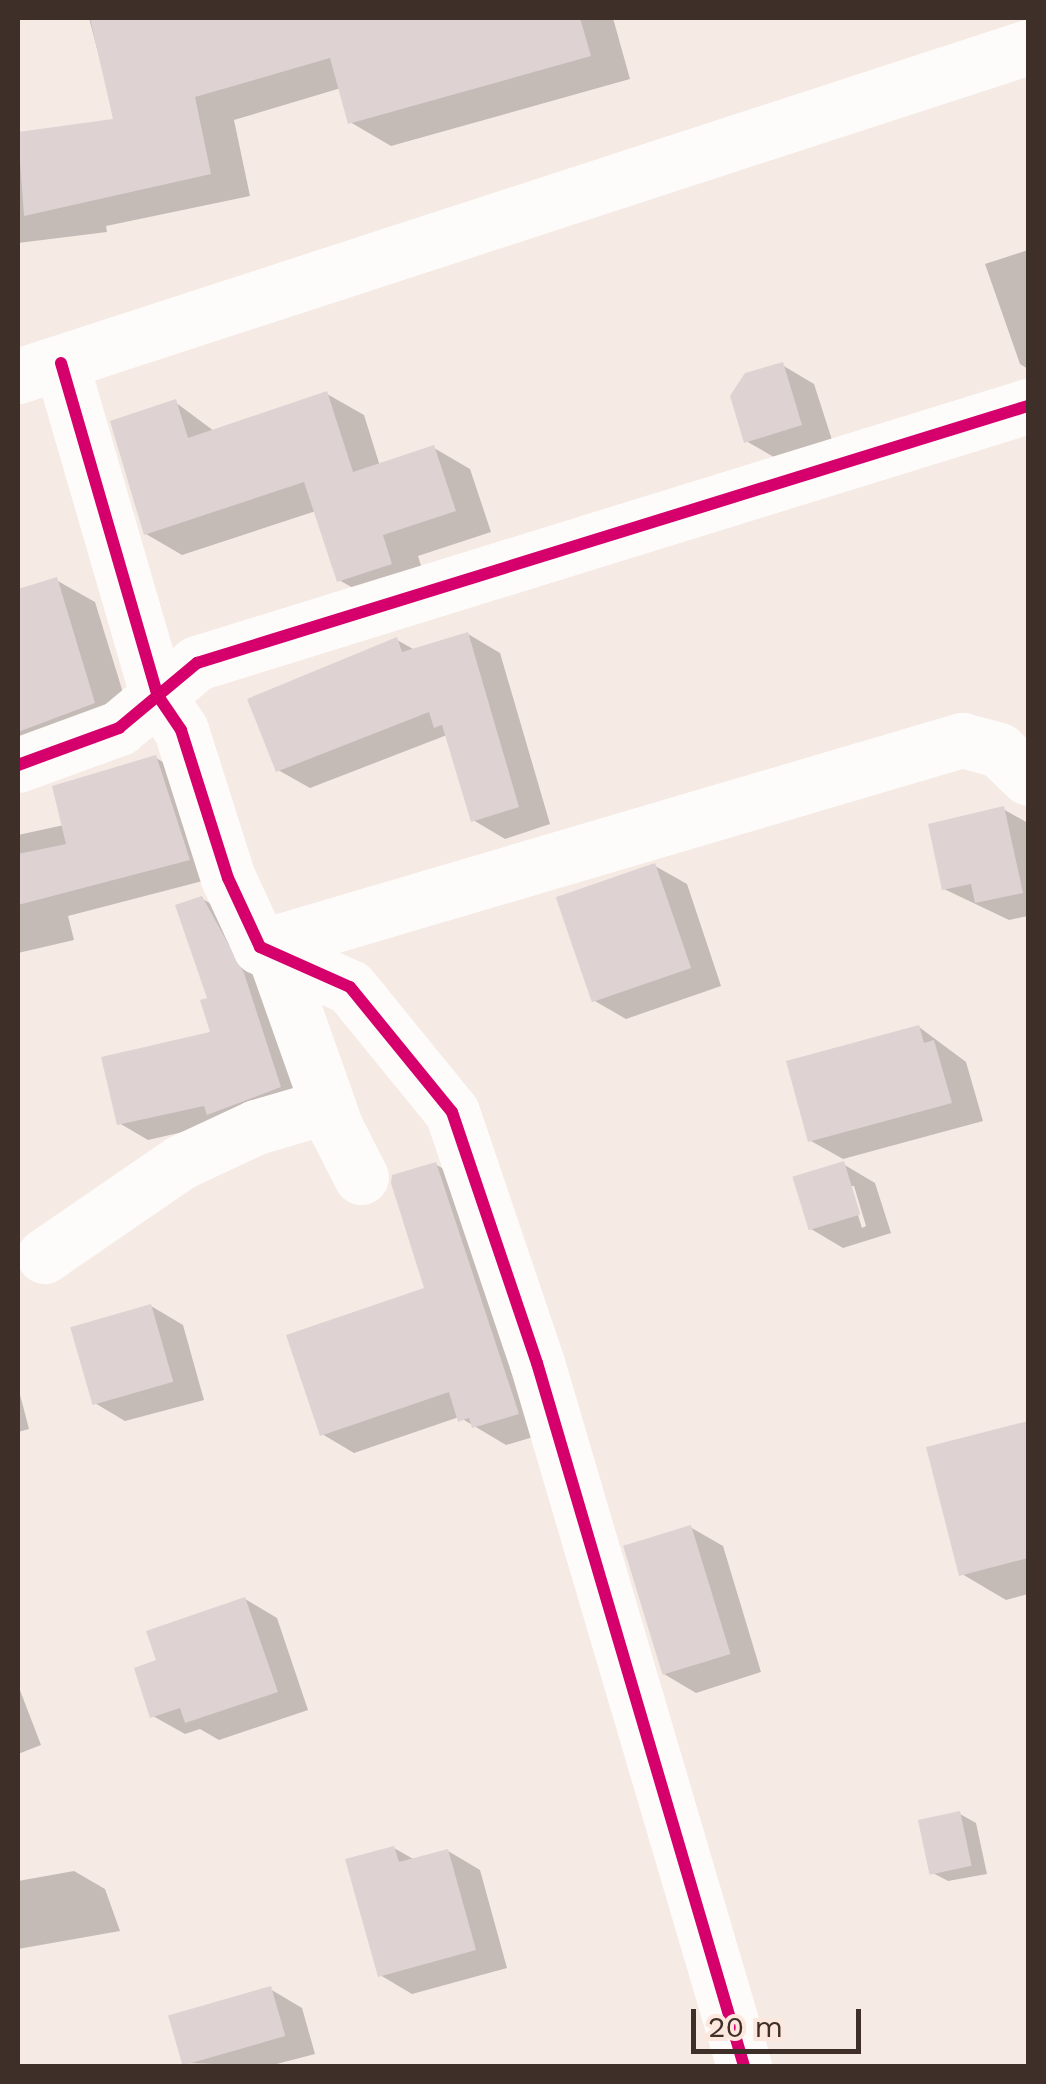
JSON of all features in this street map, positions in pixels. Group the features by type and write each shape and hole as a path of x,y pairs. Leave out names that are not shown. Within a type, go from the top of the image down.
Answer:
{"street":[{"path":"361,1177 328,1106 267,950 228,878 181,730 158,696 39,370 1028,47"},
{"path":"18,765 119,728 197,663 1028,406"},
{"path":"267,950 962,740 999,750 1028,778"},
{"path":"267,950 350,987 452,1112 537,1362 744,2066"},
{"path":"44,1256 181,1162 256,1127 328,1106"}],"building":[{"path":"90,18 580,18 591,56 348,124 330,58 195,97 211,174 24,216 18,132 113,119"},
{"path":"783,362 802,425 744,443 730,396 745,373"},
{"path":"327,391 353,472 434,445 456,511 383,535 392,564 337,582 304,482 144,535 110,421 176,399 188,438"},
{"path":"57,577 95,703 18,732 18,589"},
{"path":"468,632 519,807 471,822 442,725 434,728 429,712 276,772 247,699 397,637 402,652"},
{"path":"156,755 190,860 18,905 18,854 66,844 52,786"},
{"path":"1004,806 1023,893 975,903 971,884 942,890 928,824"},
{"path":"655,863 691,968 592,1002 556,897"},
{"path":"202,896 244,973 281,1087 207,1115 204,1106 117,1125 101,1057 210,1032 200,1000 207,998 175,905"},
{"path":"919,1025 924,1043 934,1040 952,1103 808,1142 786,1061"},
{"path":"844,1161 860,1215 809,1230 792,1177"},
{"path":"436,1162 519,1414 472,1428 469,1418 458,1422 449,1392 320,1436 286,1335 424,1288 391,1183 392,1175"},
{"path":"151,1304 173,1382 93,1405 70,1327"},
{"path":"1028,1421 1028,1558 959,1576 926,1447"},
{"path":"691,1525 730,1654 663,1675 623,1546"},
{"path":"245,1597 278,1692 185,1723 180,1708 150,1718 134,1668 156,1660 146,1631"},
{"path":"960,1811 972,1866 930,1875 918,1820"},
{"path":"394,1846 399,1862 448,1849 476,1950 378,1977 345,1859"},
{"path":"271,1986 285,2036 182,2065 168,2015"}],"cycle path":[{"path":"61,363 158,696 181,730 228,878 260,947 350,987 452,1112 537,1363 744,2066"},
{"path":"18,765 119,728 197,663 1028,406"}]}
